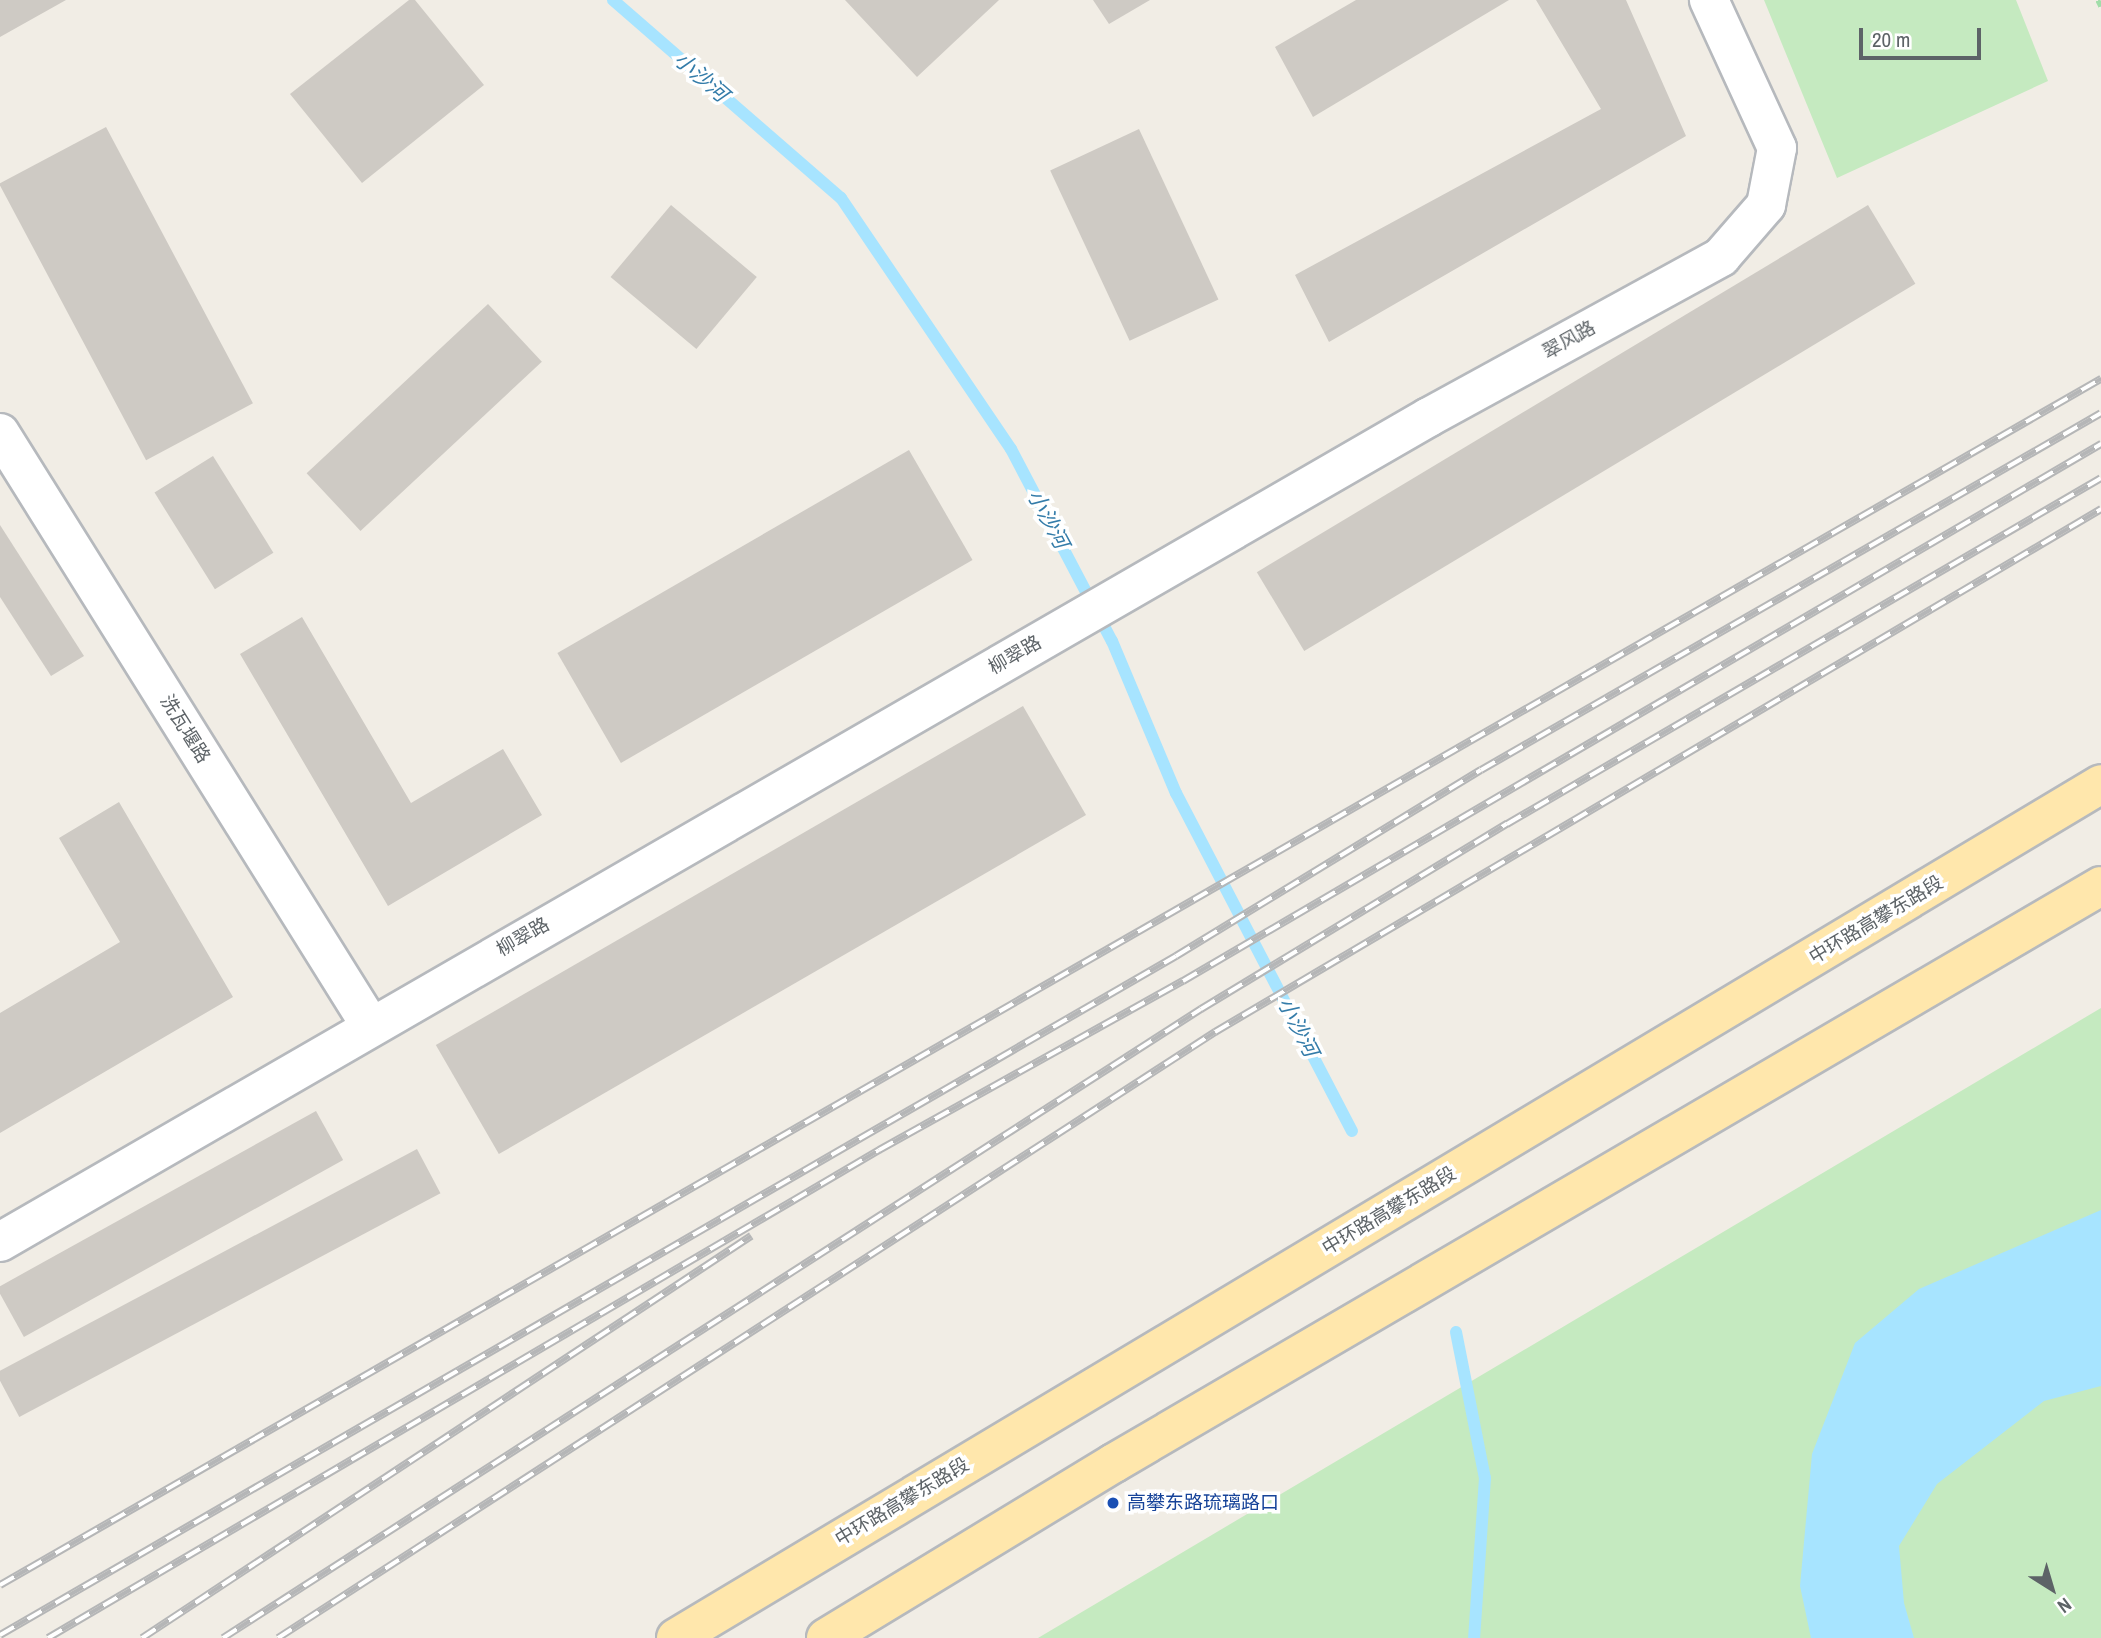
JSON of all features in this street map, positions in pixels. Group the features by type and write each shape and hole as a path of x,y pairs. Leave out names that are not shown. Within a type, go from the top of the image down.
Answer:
{"main road":[{"name":"中环路高攀东路段","path":"676,1638 2101,784"},
{"path":"826,1638 1114,1463 2101,886"}],"street":[{"name":"翠风路","path":"1048,636 1721,257 1766,205 1777,148 1709,0"},
{"name":"洗瓦堰路","path":"0,433 370,1025"},
{"name":"柳翠路","path":"0,1242 370,1025 1048,636"}],"path":[{"path":"2098,0 2101,6"}],"green space":[{"path":"1764,0 2016,0 2048,81 1837,178"},
{"path":"2101,1008 2101,1638 1038,1638"}],"water":[{"path":"2101,1210 2101,1386 2044,1401 1937,1484 1899,1546 1904,1603 1914,1638 1811,1638 1800,1586 1812,1454 1855,1343 1919,1289"}],"building":[{"path":"0,0 66,0 0,37"},
{"path":"409,0 415,0 484,85 362,183 290,94"},
{"path":"845,0 999,0 917,77"},
{"path":"1093,0 1150,0 1109,24"},
{"path":"1356,0 1509,0 1313,117 1275,47"},
{"path":"1536,0 1626,0 1686,136 1329,342 1295,275 1601,109"},
{"path":"106,127 253,403 146,460 0,185"},
{"path":"1139,129 1218,299 1130,341 1050,170"},
{"path":"671,205 757,277 696,349 611,277"},
{"path":"1868,205 1915,284 1304,651 1257,572"},
{"path":"488,304 542,362 361,531 307,473"},
{"path":"909,450 972,560 621,763 557,653"},
{"path":"213,456 273,553 215,589 154,493"},
{"path":"0,525 84,656 51,676 0,597"},
{"path":"302,617 411,803 503,749 542,815 388,906 240,654"},
{"path":"1023,706 1086,815 499,1154 436,1045"},
{"path":"119,802 233,997 0,1133 0,1013 120,942 59,838"},
{"path":"316,1111 343,1160 24,1337 0,1294 0,1286"},
{"path":"417,1149 440,1193 19,1417 0,1381 0,1371"}],"waterway":[{"name":"小沙河","path":"613,0 841,198 1011,449 1112,641 1176,793 1352,1131"},
{"path":"1456,1332 1485,1478 1474,1638"}],"railway":[{"path":"0,1585 2101,379"},
{"path":"0,1635 1176,956 1481,770 2101,413"},
{"path":"48,1638 879,1150 1183,981 2101,444"},
{"path":"223,1638 1201,1009 1507,824 2101,478"},
{"path":"278,1638 1215,1032 2101,509"},
{"path":"142,1638 751,1236"}],"place":[{"name":"高攀东路琉璃路口","path":"1113,1503"}]}
